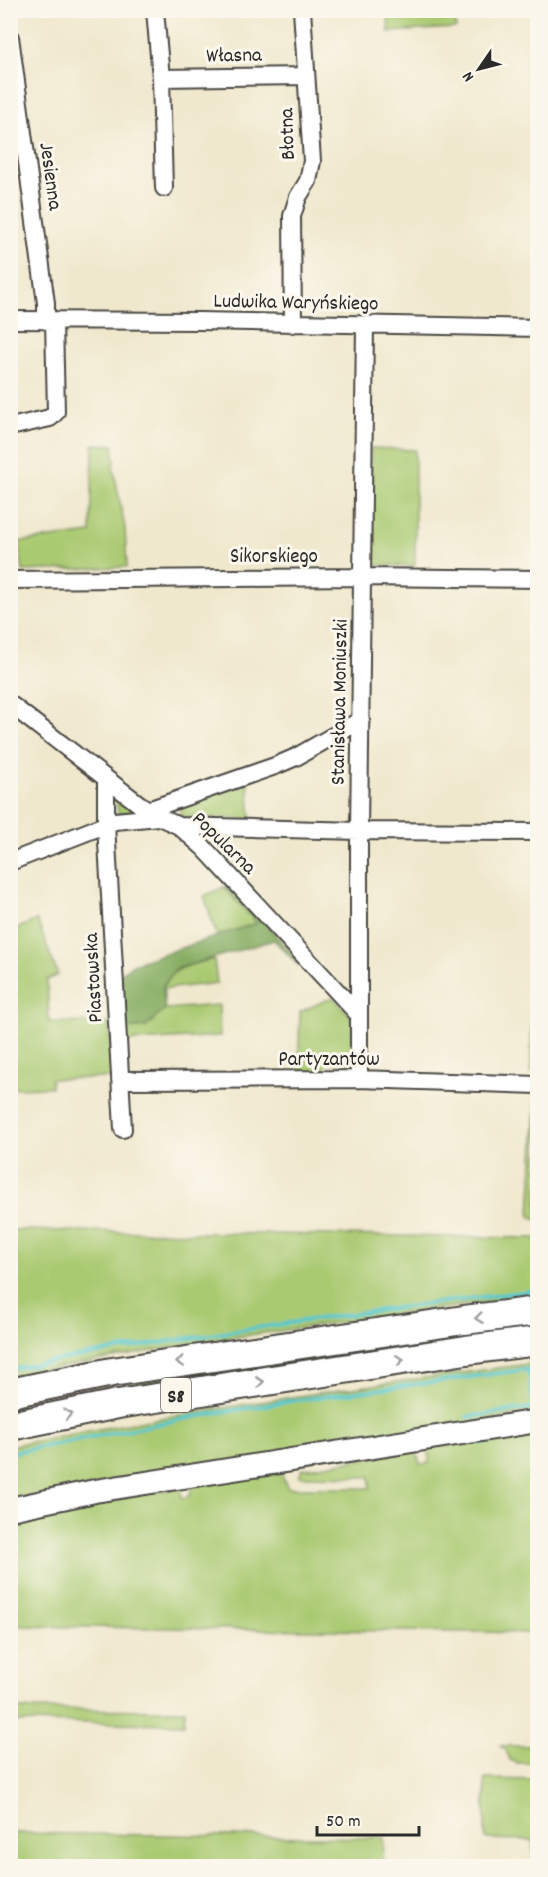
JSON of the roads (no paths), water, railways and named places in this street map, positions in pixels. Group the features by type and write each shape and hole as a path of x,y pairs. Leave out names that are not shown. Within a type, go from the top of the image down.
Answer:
{"highway":[{"name":"S8","path":"10,1393 112,1372 537,1311"},
{"name":"S8","path":"10,1426 118,1404 537,1341"}],"street":[{"path":"155,10 161,78 164,188"},
{"name":"Błotna","path":"293,324 292,216 298,197 308,181 312,161 302,10"},
{"name":"Jesienna","path":"10,38 50,321"},
{"name":"Własna","path":"161,78 306,76"},
{"name":"Ludwika Waryńskiego","path":"10,320 537,328"},
{"path":"10,427 50,418 56,412 50,321"},
{"name":"Stanisława Moniuszki","path":"359,1079 359,831 365,325"},
{"name":"Sikorskiego","path":"10,580 363,577 537,579"},
{"name":"Popularna","path":"10,704 106,779 153,813 179,826 204,848 359,1015"},
{"path":"10,862 106,824 153,813 275,766 361,720"},
{"name":"Piastowska","path":"106,779 106,824 123,1129"},
{"path":"179,826 359,831 537,832"},
{"name":"Partyzantów","path":"120,1080 359,1079 537,1084"},
{"path":"10,1509 95,1491 537,1421"}],"waterway":[{"path":"10,1369 273,1325 538,1290"},
{"path":"10,1453 188,1418 291,1401 538,1368"},
{"path":"528,1369 529,1376"},
{"path":"530,1381 534,1408"},
{"path":"467,1417 538,1407"},
{"path":"481,1443 538,1434"}]}
